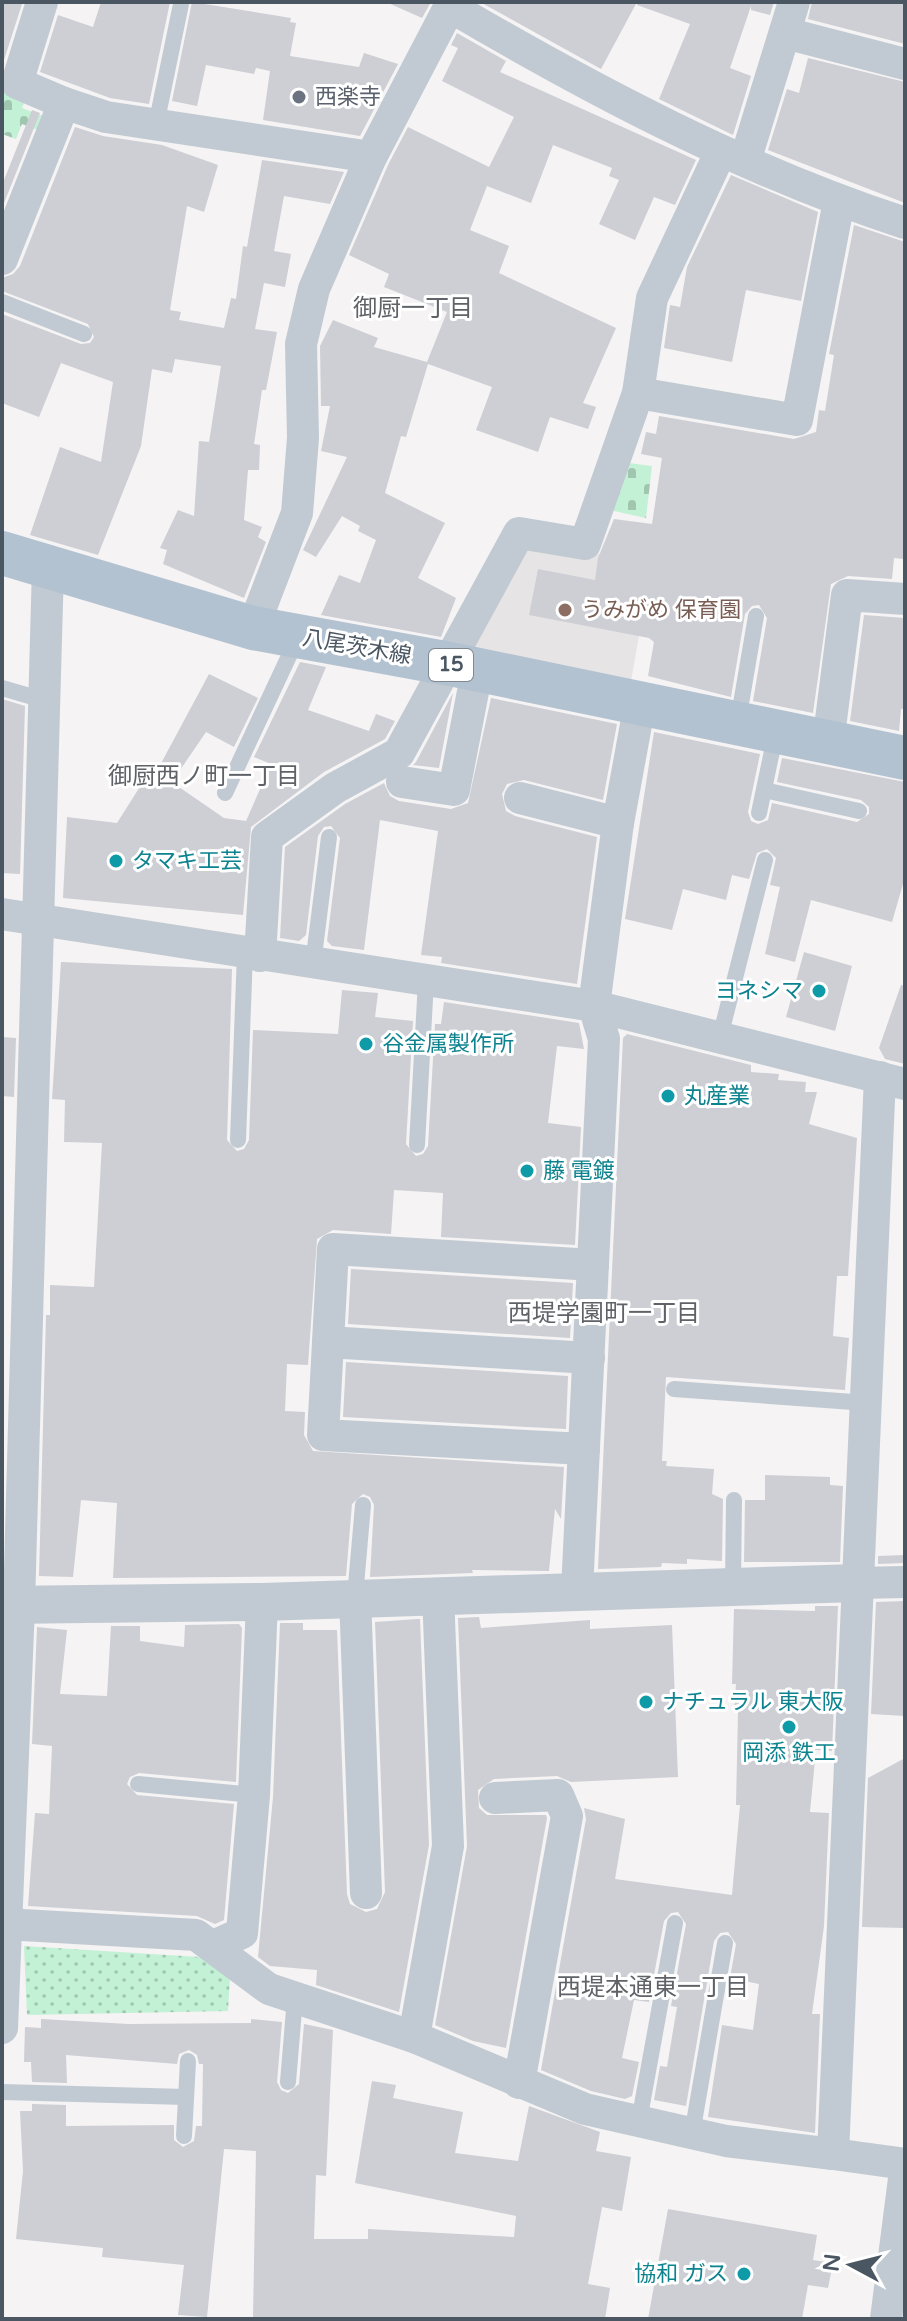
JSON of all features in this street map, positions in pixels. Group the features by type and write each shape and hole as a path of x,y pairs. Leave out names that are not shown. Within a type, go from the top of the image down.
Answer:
{"main road":[{"name":"八尾茨木線","path":"2,553 253,628 905,758"}],"street":[{"path":"42,2 9,80 106,117 371,157"},
{"path":"253,954 267,837 335,788 399,753 463,668 519,533 585,544 638,393 652,298 733,156 785,33 794,2"},
{"path":"253,628 297,513 303,438 301,344 314,289 371,157 450,4 537,57 733,156 839,201 905,223"},
{"path":"785,33 905,64"},
{"path":"2,259 64,103"},
{"path":"638,393 797,420 839,201"},
{"path":"2,2028 16,1216 39,920 48,567"},
{"path":"828,743 847,595 905,599"},
{"path":"402,782 454,790 463,668"},
{"path":"577,1590 604,1039 594,1006 618,823 640,703"},
{"path":"520,798 618,823"},
{"path":"2,914 594,1006 892,1080 867,1403 857,1583 833,2154"},
{"path":"584,1449 323,1435 333,1249 593,1265"},
{"path":"328,1342 589,1358"},
{"path":"11,1605 262,1602 438,1594 905,1582"},
{"path":"414,2037 448,1846 438,1594"},
{"path":"355,1597 366,1893"},
{"path":"213,1946 242,1933 254,1795 262,1602"},
{"path":"495,1798 558,1795 567,1816 519,2083"},
{"path":"5,1924 196,1935 269,1989 414,2037 585,2109 692,2134 905,2164"},
{"path":"886,2319 905,2171"}],"lane":[{"path":"156,125 181,4"},
{"path":"2,302 84,334"},
{"path":"756,616 757,728 764,790 759,813"},
{"path":"225,793 298,637"},
{"path":"2,688 43,700"},
{"path":"764,790 859,811"},
{"path":"313,964 329,837"},
{"path":"720,1037 765,860"},
{"path":"238,1140 253,954"},
{"path":"417,1145 426,981"},
{"path":"674,1389 867,1403"},
{"path":"733,1586 734,1500"},
{"path":"355,1597 363,1505"},
{"path":"138,1784 254,1795"},
{"path":"639,2121 675,1923"},
{"path":"692,2134 725,1943"},
{"path":"288,2082 295,1998"},
{"path":"184,2136 188,2061"},
{"path":"2,2092 186,2097"}],"shaded area":[{"name":"うみがめ 保育園","path":"525,542 652,562 630,687 460,657"}],"green space":[{"path":"2,90 26,99 22,108 43,116 38,130 22,124 16,139 2,134"},
{"path":"621,462 652,466 646,518 605,509"},
{"path":"24,1946 199,1957 230,1976 228,2011 27,2015"}],"building":[{"path":"2,2 22,4 4,60 2,60"},
{"path":"101,2 170,2 149,104 110,98 40,72 58,15 93,27"},
{"path":"192,2 291,18 290,22 296,23 290,56 359,67 364,53 398,64 360,136 263,120 270,71 256,68 254,74 206,65 197,106 172,101"},
{"path":"386,2 431,2 422,18"},
{"path":"480,2 637,2 601,69"},
{"path":"637,2 774,2 770,15 751,10 751,6 730,68 751,76 733,135 659,99 690,24 637,5"},
{"path":"812,2 905,2 905,44 808,19"},
{"path":"457,33 506,61 500,72 696,160 675,205 654,197 635,240 599,224 619,180 609,176 612,168 553,145 531,203 487,186 470,230 509,246 499,273 616,328 583,403 596,407 588,429 550,417 538,452 476,430 492,387 428,364 406,437 401,436 385,493 445,523 418,578 456,598 441,637 321,615 339,575 360,583 376,540 358,531 360,526 342,516 316,557 303,550 347,457 321,451 330,406 321,406 320,346 333,320 378,338 374,347 427,362 447,312 384,287 389,274 349,255 388,165 408,127 489,167 514,117 442,81 458,48 451,45"},
{"path":"808,58 905,82 905,203 768,150 787,89 799,93"},
{"path":"32,110 40,113 2,208 2,185"},
{"path":"75,127 103,136 162,145 218,165 204,212 187,206 170,310 181,312 179,320 224,328 231,298 236,299 243,246 247,247 262,160 344,172 330,204 284,196 274,251 291,254 285,287 264,283 255,329 277,332 266,390 262,390 254,444 260,445 259,470 248,470 244,520 262,527 258,537 266,542 244,598 163,564 167,550 160,548 178,510 194,516 199,441 209,442 221,366 175,359 172,373 152,369 141,446 98,555 30,535 60,447 101,462 113,382 61,363 39,417 2,403 2,314 81,344 90,343 94,337 88,324 2,291 2,278 13,274 20,266"},
{"path":"731,175 818,212 801,301 746,290 732,362 664,348 670,305 680,307 687,267"},
{"path":"854,225 905,242 905,539 903,559 894,558 892,579 848,576 831,584 813,713 753,701 767,618 759,605 752,606 745,614 731,697 648,676 654,642 649,638 529,615 538,569 595,580 598,558 614,519 652,524 662,458 641,454 646,432 656,434 659,416 794,439 816,432 819,410 825,411 834,355 829,354"},
{"path":"864,615 905,618 905,709 901,709 899,731 850,721"},
{"path":"300,662 326,667 308,710 369,731 376,714 395,721 385,739 324,772 251,827 243,915 63,898 67,817 117,823 153,766 158,769 209,674 258,698 234,747 206,732 174,779 178,782 176,785 224,818 246,821 271,764 254,757"},
{"path":"453,693 439,768 413,765 416,762"},
{"path":"491,698 617,724 603,800 524,780 507,784 502,794 506,811 515,816 597,837 577,984 441,963 442,957 421,955 438,831 380,820 364,950 332,946 327,941 340,838 331,826 324,827 318,836 306,935 299,941 280,938 285,847 345,804 384,783 390,796 399,801 451,809 468,803"},
{"path":"2,699 25,706 20,874 2,873"},
{"path":"654,732 760,754 748,812 751,821 758,824 768,820 772,803 857,822 869,814 869,807 861,800 777,782 782,758 905,782 905,877 892,922 811,900 795,962 765,954 780,887 770,885 776,858 767,849 757,853 749,879 732,875 726,900 683,889 672,930 625,919"},
{"name":"ヨネシマ","path":"804,952 852,966 835,1031 786,1017"},
{"path":"61,962 232,969 227,1140 237,1151 244,1149 249,1140 253,1030 338,1034 342,990 378,993 375,1017 413,1021 406,1144 416,1156 423,1154 428,1146 435,1024 441,1024 444,1002 579,1023 584,1049 557,1046 548,1123 581,1127 575,1245 441,1237 443,1193 394,1190 391,1234 333,1230 317,1239 308,1365 287,1364 285,1411 305,1412 304,1435 313,1451 564,1467 561,1519 555,1509 549,1571 472,1570 473,1573 370,1577 374,1505 370,1497 363,1494 352,1504 346,1576 113,1578 117,1503 81,1500 73,1577 39,1576 46,1315 50,1315 50,1285 94,1287 102,1143 64,1142 65,1100 52,1099"},
{"path":"901,985 905,986 905,1064 885,1059 879,1048"},
{"path":"627,1034 751,1065 751,1072 779,1074 778,1080 806,1082 805,1092 817,1092 809,1124 857,1138 848,1276 837,1276 833,1336 849,1338 845,1390 666,1377 662,1461 667,1461 666,1466 714,1469 712,1494 723,1499 722,1561 687,1559 687,1564 662,1563 661,1567 598,1569 623,1038"},
{"path":"2,1037 16,1038 14,1097 2,1096"},
{"path":"351,1269 573,1283 570,1338 348,1324"},
{"path":"346,1362 568,1376 566,1429 343,1417"},
{"path":"765,1475 830,1477 830,1485 843,1486 840,1562 744,1562 745,1500 765,1500"},
{"path":"905,1555 905,1563 878,1564 878,1556"},
{"path":"905,1601 905,1716 871,1714 876,1602"},
{"path":"815,1606 838,1606 832,1751 816,1750 810,1812 829,1813 824,1926 812,2014 820,2014 815,2133 708,2117 722,2025 753,2030 759,1984 730,1978 736,1944 728,1932 720,1933 714,1941 686,2106 654,2100 660,2066 667,2067 677,2007 671,2006 686,1924 678,1912 671,1913 664,1921 649,2002 634,2000 622,2058 639,2062 632,2096 625,2099 591,2091 541,2070 586,1819 584,1808 625,1819 615,1879 732,1895 740,1805 736,1805 738,1711 734,1711 736,1684 732,1684 734,1609 815,1611"},
{"path":"479,1617 481,1628 590,1620 590,1629 672,1625 678,1777 571,1782 557,1776 494,1779 478,1790 479,1808 487,1815 546,1815 547,1818 506,2048 473,2041 435,2025 467,1846 458,1618"},
{"path":"420,1619 429,1845 399,2012 316,1985 317,1970 270,1966 258,1957 273,1797 280,1623 303,1623 303,1630 337,1630 347,1894 350,1904 366,1912 377,1909 385,1892 375,1622"},
{"path":"239,1624 242,1628 236,1782 139,1773 130,1777 127,1784 137,1795 234,1804 224,1920 215,1924 197,1916 28,1906 35,1813 49,1814 52,1746 32,1744 37,1627 67,1630 60,1694 107,1696 111,1626 140,1626 140,1641 184,1647 185,1625"},
{"path":"905,1758 905,1928 862,1927 868,1778"},
{"path":"41,2019 128,2024 251,2023 251,2019 282,2022 277,2082 281,2090 288,2093 299,2084 304,2024 333,2030 326,2176 316,2175 314,2239 368,2239 368,2229 514,2237 516,2216 355,2183 372,2081 396,2085 393,2098 463,2112 455,2153 518,2161 529,2106 600,2132 596,2151 631,2157 622,2211 602,2207 588,2284 610,2288 605,2319 253,2319 256,2151 224,2149 207,2317 178,2315 184,2265 102,2257 103,2248 16,2239 23,2171 20,2111 32,2111 32,2104 66,2105 66,2126 174,2125 174,2140 183,2147 194,2141 196,2126 202,2126 203,2064 199,2064 197,2055 189,2050 179,2054 177,2064 66,2055 67,2083 32,2082 31,2062 24,2062 25,2027 41,2028"},
{"name":"協和 ガス","path":"668,2209 817,2235 813,2260 833,2263 828,2288 808,2285 802,2319 648,2319"}],"place":[{"name":"西楽寺","path":"299,97"},
{"name":"うみがめ 保育園","path":"565,610"},
{"name":"タマキ工芸","path":"116,861"},
{"name":"ヨネシマ","path":"819,991"},
{"name":"谷金属製作所","path":"366,1044"},
{"name":"丸産業","path":"668,1096"},
{"name":"藤 電鍍","path":"527,1171"},
{"name":"ナチュラル 東大阪","path":"646,1702"},
{"name":"岡添 鉄工","path":"789,1727"},
{"name":"協和 ガス","path":"744,2274"}],"district":[{"name":"御厨一丁目","path":"413,308"},
{"name":"御厨西ノ町一丁目","path":"204,776"},
{"name":"西堤学園町一丁目","path":"604,1313"},
{"name":"西堤本通東一丁目","path":"653,1987"}]}
